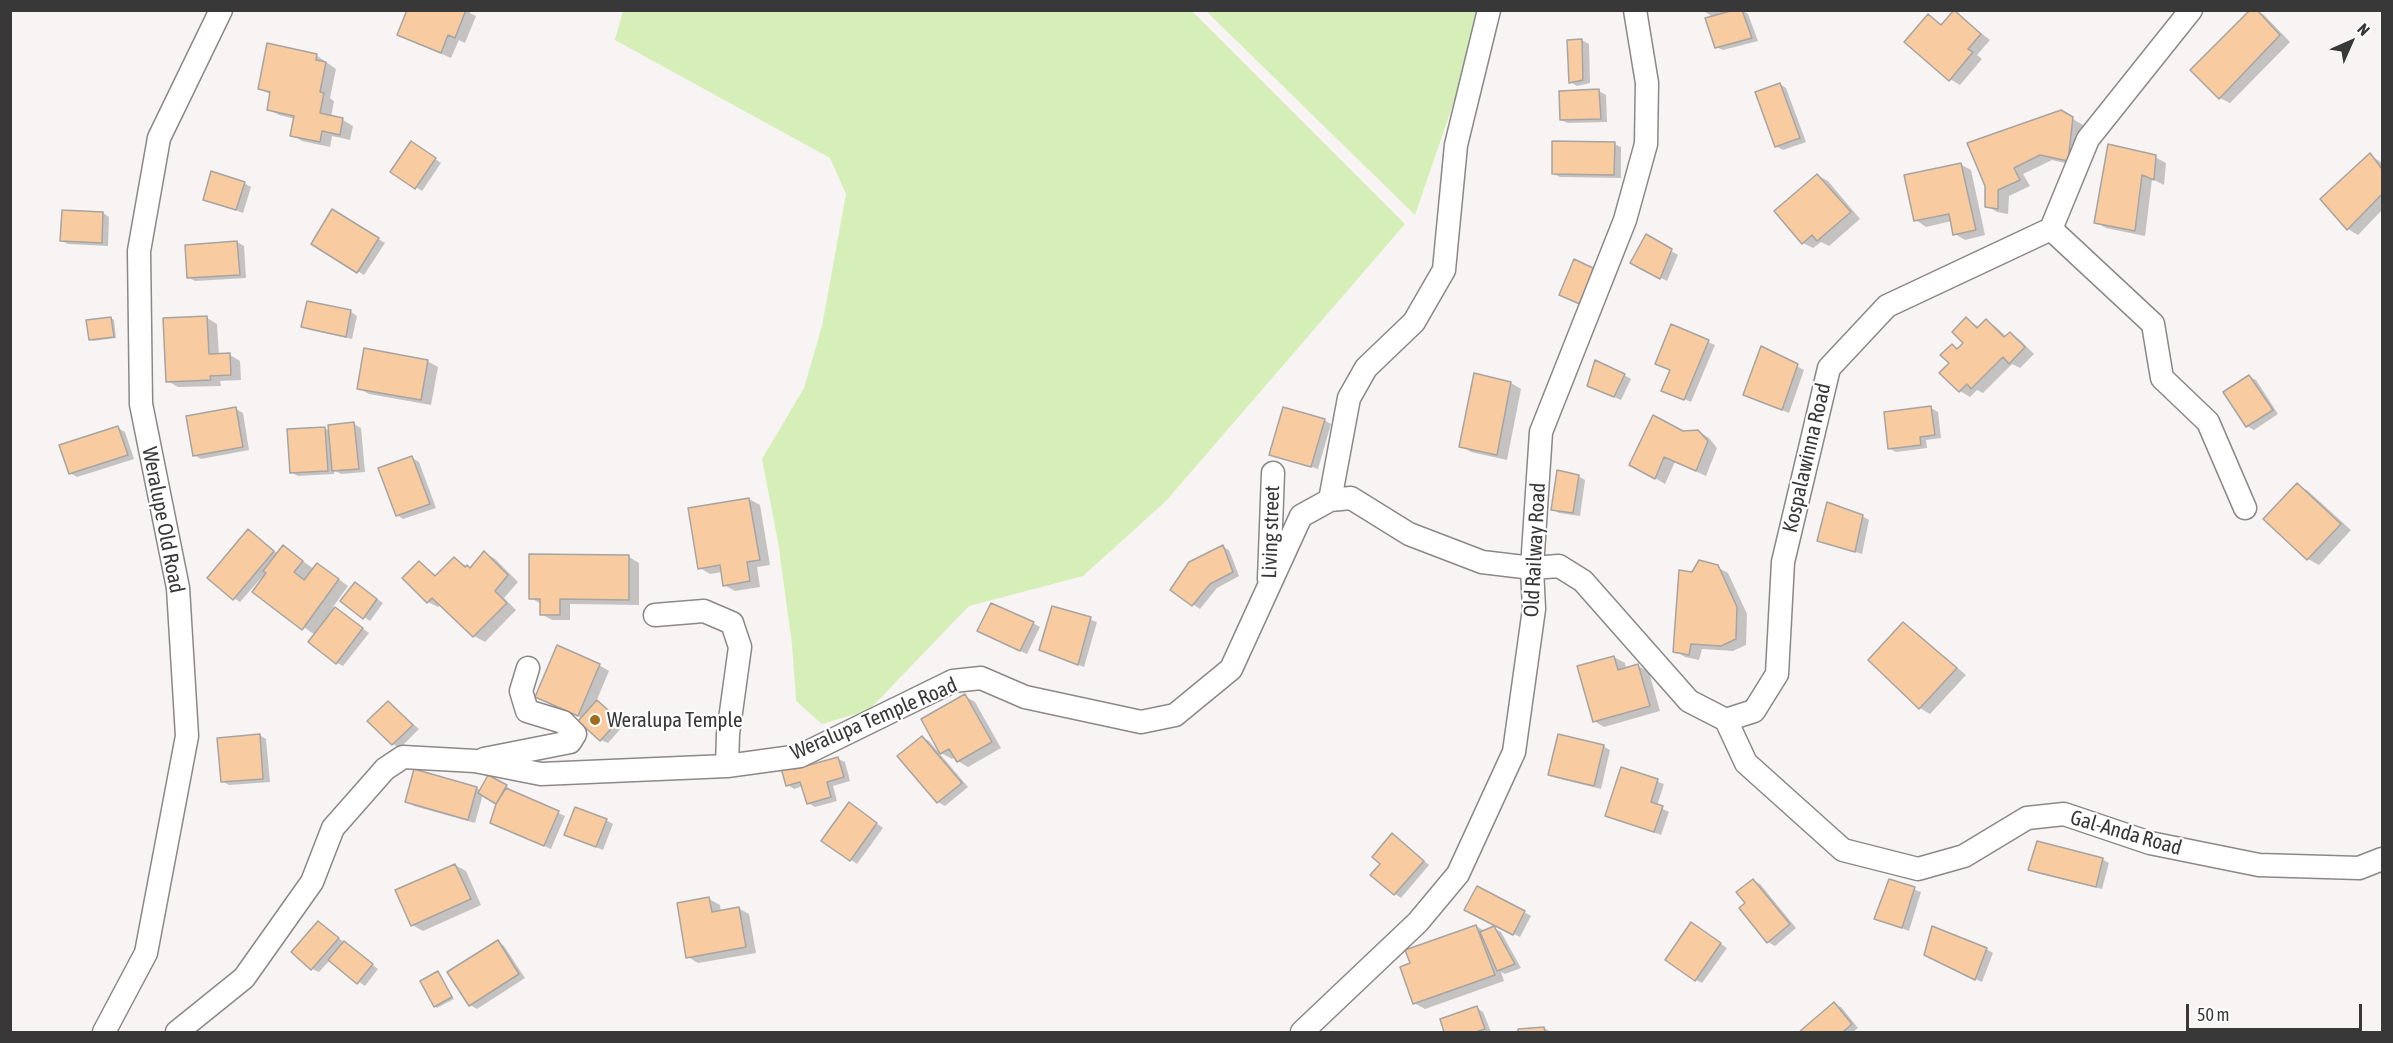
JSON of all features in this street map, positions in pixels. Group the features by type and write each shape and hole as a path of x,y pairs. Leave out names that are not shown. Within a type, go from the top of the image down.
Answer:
{"street":[{"name":"Weralupe Old Road","path":"104,1032 146,953 187,736 178,588 141,404 139,251 159,138 221,10"},
{"path":"1489,10 1456,145 1444,270 1414,322 1366,368 1349,398 1330,500 1351,498 1409,534 1482,562 1532,567 1559,566 1583,582 1689,701 1726,720"},
{"name":"Old Railway Road","path":"1302,1032 1418,922 1458,874 1514,752 1533,609 1532,567 1542,432 1624,220 1646,144 1647,83 1635,10"},
{"path":"2191,10 2088,139 2050,229 2153,324 2162,378 2208,422 2245,508"},
{"name":"Kospalawinna Road","path":"1726,720 1754,711 1777,674 1783,562 1829,368 1887,306 2050,229"},
{"name":"Living street","path":"1268,592 1273,473"},
{"name":"Weralupa Temple Road","path":"177,1032 244,978 312,882 333,828 385,769 403,757 475,761 541,774 727,766 800,756 953,681 981,678 1025,697 1142,722 1175,715 1231,669 1301,516 1330,500"},
{"path":"655,615 704,611 732,624 740,647 728,734 727,766"},
{"path":"475,761 570,742 575,734 563,722 527,711 521,691 528,668"},
{"name":"Gal-Anda Road","path":"1726,720 1746,763 1843,850 1918,868 1964,856 2027,818 2064,814 2150,843 2259,865 2359,868 2382,859"}],"green space":[{"path":"623,11 1192,11 1405,224 1166,501 1083,576 969,606 869,710 822,724 796,701 792,644 778,542 762,459 804,388 822,326 846,194 830,158 615,40"},
{"path":"1206,11 1485,11 1415,215"}],"building":[{"path":"407,10 466,10 455,38 448,35 441,53 397,35"},
{"path":"1742,10 1752,38 1715,48 1705,18"},
{"path":"1954,10 1981,34 1968,49 1973,52 1949,81 1904,42 1928,14 1941,25"},
{"path":"2250,10 2257,10 2280,35 2219,99 2190,70"},
{"path":"1582,39 1583,80 1569,83 1567,40"},
{"path":"267,43 317,54 316,60 326,62 320,92 324,93 320,113 343,118 340,135 322,131 320,142 290,136 294,116 267,110 270,92 258,89"},
{"path":"1780,83 1800,138 1775,147 1755,92"},
{"path":"1599,89 1601,119 1560,120 1559,91"},
{"path":"2061,110 2073,117 2068,161 2040,155 2014,168 2020,180 1998,190 1998,209 1985,207 1985,186 1967,143"},
{"path":"411,141 436,158 415,189 390,172"},
{"path":"1552,141 1615,142 1614,175 1552,174"},
{"path":"2108,144 2156,155 2154,180 2142,175 2135,231 2094,223"},
{"path":"2370,153 2382,169 2382,194 2347,230 2320,199"},
{"path":"1961,163 1976,230 1953,235 1949,214 1914,221 1904,175"},
{"path":"211,171 245,182 236,210 203,200"},
{"path":"1817,174 1851,212 1817,241 1812,235 1802,244 1774,211"},
{"path":"332,209 379,238 357,273 311,244"},
{"path":"62,210 103,212 102,243 60,241"},
{"path":"1646,234 1672,249 1660,279 1630,263"},
{"path":"237,241 240,275 187,278 185,245"},
{"path":"1574,259 1595,269 1582,305 1559,295"},
{"path":"307,301 351,310 346,337 301,327"},
{"path":"207,316 209,354 230,353 231,375 210,376 211,380 166,382 163,318"},
{"path":"111,317 114,337 89,340 86,320"},
{"path":"1966,317 1977,328 1986,319 2004,337 2010,332 2025,347 2009,364 2003,357 1971,389 1967,384 1959,392 1939,373 1949,363 1940,355 1952,344 1957,349 1963,343 1952,332"},
{"path":"1671,324 1709,340 1684,400 1661,391 1670,370 1655,364"},
{"path":"1761,346 1798,364 1782,410 1743,395"},
{"path":"364,348 428,360 421,400 357,389"},
{"path":"1595,360 1625,374 1614,397 1587,386"},
{"path":"1474,373 1511,382 1497,455 1459,447"},
{"path":"2249,375 2273,410 2246,427 2223,392"},
{"path":"1931,406 1935,435 1920,437 1921,445 1888,449 1884,412"},
{"path":"236,407 243,447 193,456 186,416"},
{"path":"1283,407 1325,419 1311,467 1269,455"},
{"path":"1653,415 1683,431 1698,430 1708,441 1696,471 1664,457 1655,479 1629,465"},
{"path":"354,422 359,469 332,471 328,425"},
{"path":"118,426 128,455 69,474 59,445"},
{"path":"325,427 328,471 290,473 287,429"},
{"path":"412,456 430,504 396,516 378,468"},
{"path":"1557,470 1579,475 1573,513 1551,510"},
{"path":"2297,483 2341,524 2307,560 2263,519"},
{"path":"749,498 760,560 747,562 750,581 723,586 720,565 698,569 688,508"},
{"path":"1827,502 1863,515 1855,552 1817,541"},
{"path":"248,529 274,551 233,600 207,578"},
{"path":"283,545 303,561 294,572 304,580 317,563 339,579 302,630 252,592 266,573 263,571"},
{"path":"1223,545 1233,572 1210,584 1192,606 1170,590 1189,562"},
{"path":"484,551 508,575 495,591 507,603 473,637 432,598 427,603 402,578 419,561 435,576 454,557 465,567 467,565 470,568"},
{"path":"529,554 629,555 629,600 560,599 560,615 540,615 540,599 529,599"},
{"path":"1699,560 1718,565 1737,607 1736,639 1721,646 1691,644 1689,655 1673,652 1679,570 1692,572"},
{"path":"355,582 377,599 363,619 340,601"},
{"path":"991,603 1034,622 1020,651 977,631"},
{"path":"1052,606 1091,617 1078,665 1039,650"},
{"path":"335,607 363,628 336,664 308,642"},
{"path":"1903,622 1957,668 1919,709 1868,660"},
{"path":"557,645 600,664 578,716 535,697"},
{"path":"1614,656 1618,670 1638,664 1650,706 1593,722 1577,666"},
{"path":"965,694 992,742 957,762 949,749 940,754 921,719"},
{"path":"597,700 619,720 600,741 578,721"},
{"path":"388,701 413,725 392,745 367,721"},
{"path":"260,734 263,779 221,782 217,738"},
{"path":"1558,734 1604,745 1594,786 1548,775"},
{"path":"922,736 962,783 937,803 897,756"},
{"path":"838,757 844,777 827,782 831,797 807,804 800,782 786,786 781,768 794,765 795,769"},
{"path":"1621,767 1658,779 1651,802 1663,806 1654,832 1605,816"},
{"path":"414,769 477,787 468,820 405,802"},
{"path":"488,775 507,785 496,804 478,793"},
{"path":"506,788 559,811 544,846 490,823 496,804"},
{"path":"849,802 877,823 850,861 821,841"},
{"path":"575,807 607,819 596,847 564,835"},
{"path":"1392,833 1424,861 1394,895 1370,875 1380,864 1372,857"},
{"path":"2037,841 2103,858 2096,887 2028,870"},
{"path":"455,864 471,899 411,926 395,890"},
{"path":"1753,879 1790,924 1767,943 1739,908 1745,903 1736,892"},
{"path":"1889,879 1915,887 1902,928 1874,919"},
{"path":"1477,886 1525,911 1513,935 1464,910"},
{"path":"709,897 712,912 739,907 746,947 686,958 677,903"},
{"path":"318,921 339,938 311,970 291,952"},
{"path":"1691,922 1721,943 1695,981 1665,960"},
{"path":"1476,925 1495,975 1413,1004 1400,967 1410,963 1405,950"},
{"path":"1494,926 1515,964 1497,971 1480,932"},
{"path":"1932,926 1987,948 1975,980 1924,955"},
{"path":"498,940 519,974 469,1006 447,972"},
{"path":"344,941 373,964 357,984 328,960"},
{"path":"438,971 452,997 434,1007 420,981"},
{"path":"1834,1002 1852,1024 1843,1032 1799,1032"},
{"path":"1477,1006 1485,1029 1476,1032 1444,1032 1440,1019"},
{"path":"1544,1027 1545,1032 1518,1032 1518,1029"}],"place":[{"name":"Weralupa Temple","path":"595,720"}]}
